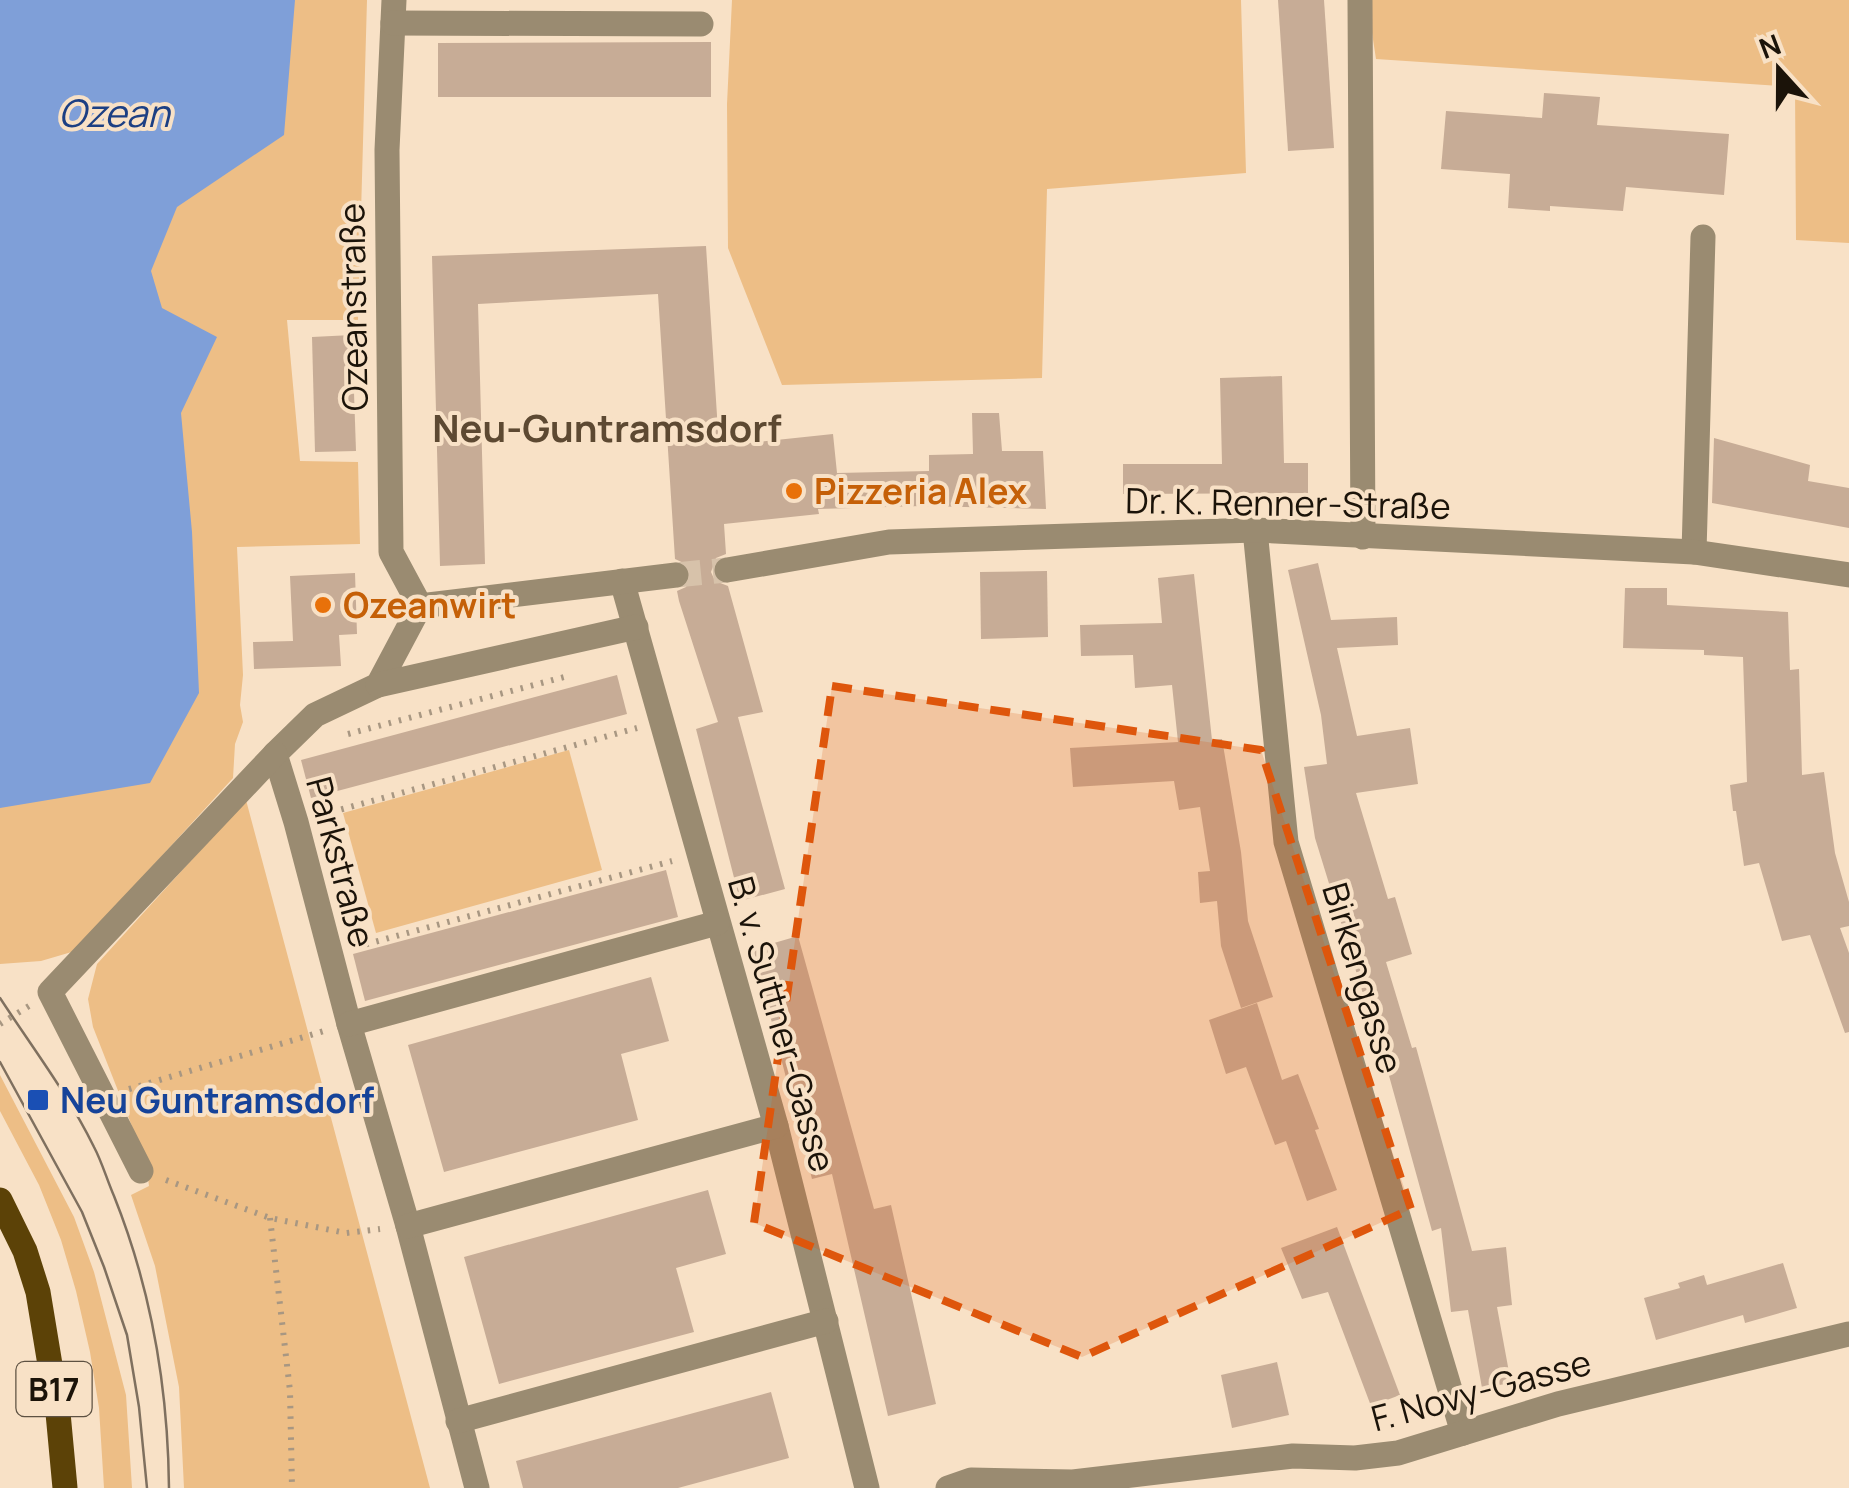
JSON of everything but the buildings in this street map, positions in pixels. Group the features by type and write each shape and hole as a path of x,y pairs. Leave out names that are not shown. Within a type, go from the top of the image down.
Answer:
{"main road":[{"name":"B17","path":"0,1200 26,1251 38,1292 58,1413 65,1488"}],"street":[{"path":"1360,0 1363,536"},
{"path":"393,12 701,24"},
{"name":"Ozeanstraße","path":"393,12 387,150 391,552 420,606"},
{"path":"1694,552 1703,237"},
{"name":"Dr. K. Renner-Straße","path":"727,570 889,542 1256,530 1694,552 1849,575"},
{"name":"Birkengasse","path":"1256,530 1286,842 1463,1434"},
{"path":"378,685 420,606 676,575"},
{"name":"B. v. Suttner-Gasse","path":"622,581 776,1126 867,1488"},
{"name":"Parkstraße","path":"477,1488 408,1226 274,754 315,715 378,685 636,627"},
{"path":"141,1171 50,992 274,754"},
{"path":"349,1024 716,923"},
{"path":"408,1226 776,1126"},
{"path":"458,1421 826,1322"},
{"name":"F. Novy-Gasse","path":"948,1488 970,1480 1073,1482 1293,1456 1354,1458 1398,1453 1558,1404 1849,1334"}],"path":[{"path":"330,739 570,675"},
{"path":"296,822 662,721"},
{"path":"331,954 698,854"},
{"path":"103,1097 349,1024"},
{"path":"141,1171 270,1218 346,1233 408,1226"},
{"path":"270,1218 290,1391 292,1488"}],"highlighted area":[{"path":"832,686 1261,750 1411,1209 1082,1357 754,1223"}],"shaded area":[{"name":"Ozean","path":"0,0 367,0 358,320 287,320 300,461 358,462 360,544 237,547 243,722 235,744 233,778 75,951 41,961 0,964"},
{"path":"732,0 1241,0 1246,173 1047,189 1042,378 782,385 728,248 727,104"},
{"path":"1367,0 1849,0 1849,243 1796,240 1795,87 1376,59"},
{"path":"569,750 602,870 376,933 343,813"},
{"path":"246,800 430,1488 184,1488 179,1387 155,1266 131,1195 149,1186 146,1162 93,1027 88,999 97,964"},
{"path":"0,1075 74,1217 94,1272 126,1395 132,1488 104,1488 99,1408 76,1291 39,1185 0,1111"}],"water":[{"name":"Ozean","path":"0,0 295,0 284,135 177,207 151,271 162,308 217,337 181,413 192,532 199,693 150,783 0,808"}],"tunnel":[{"path":"676,575 727,570"}],"tram line":[{"path":"0,998 84,1127 127,1232 155,1339 165,1413 169,1488"},
{"path":"0,1062 82,1212 104,1267 127,1335 147,1488"}],"place":[{"name":"Pizzeria Alex","path":"794,491"},
{"name":"Ozeanwirt","path":"323,605"},
{"name":"Neu Guntramsdorf","path":"38,1100"}],"district":[{"name":"Neu-Guntramsdorf","path":"607,427"}]}
